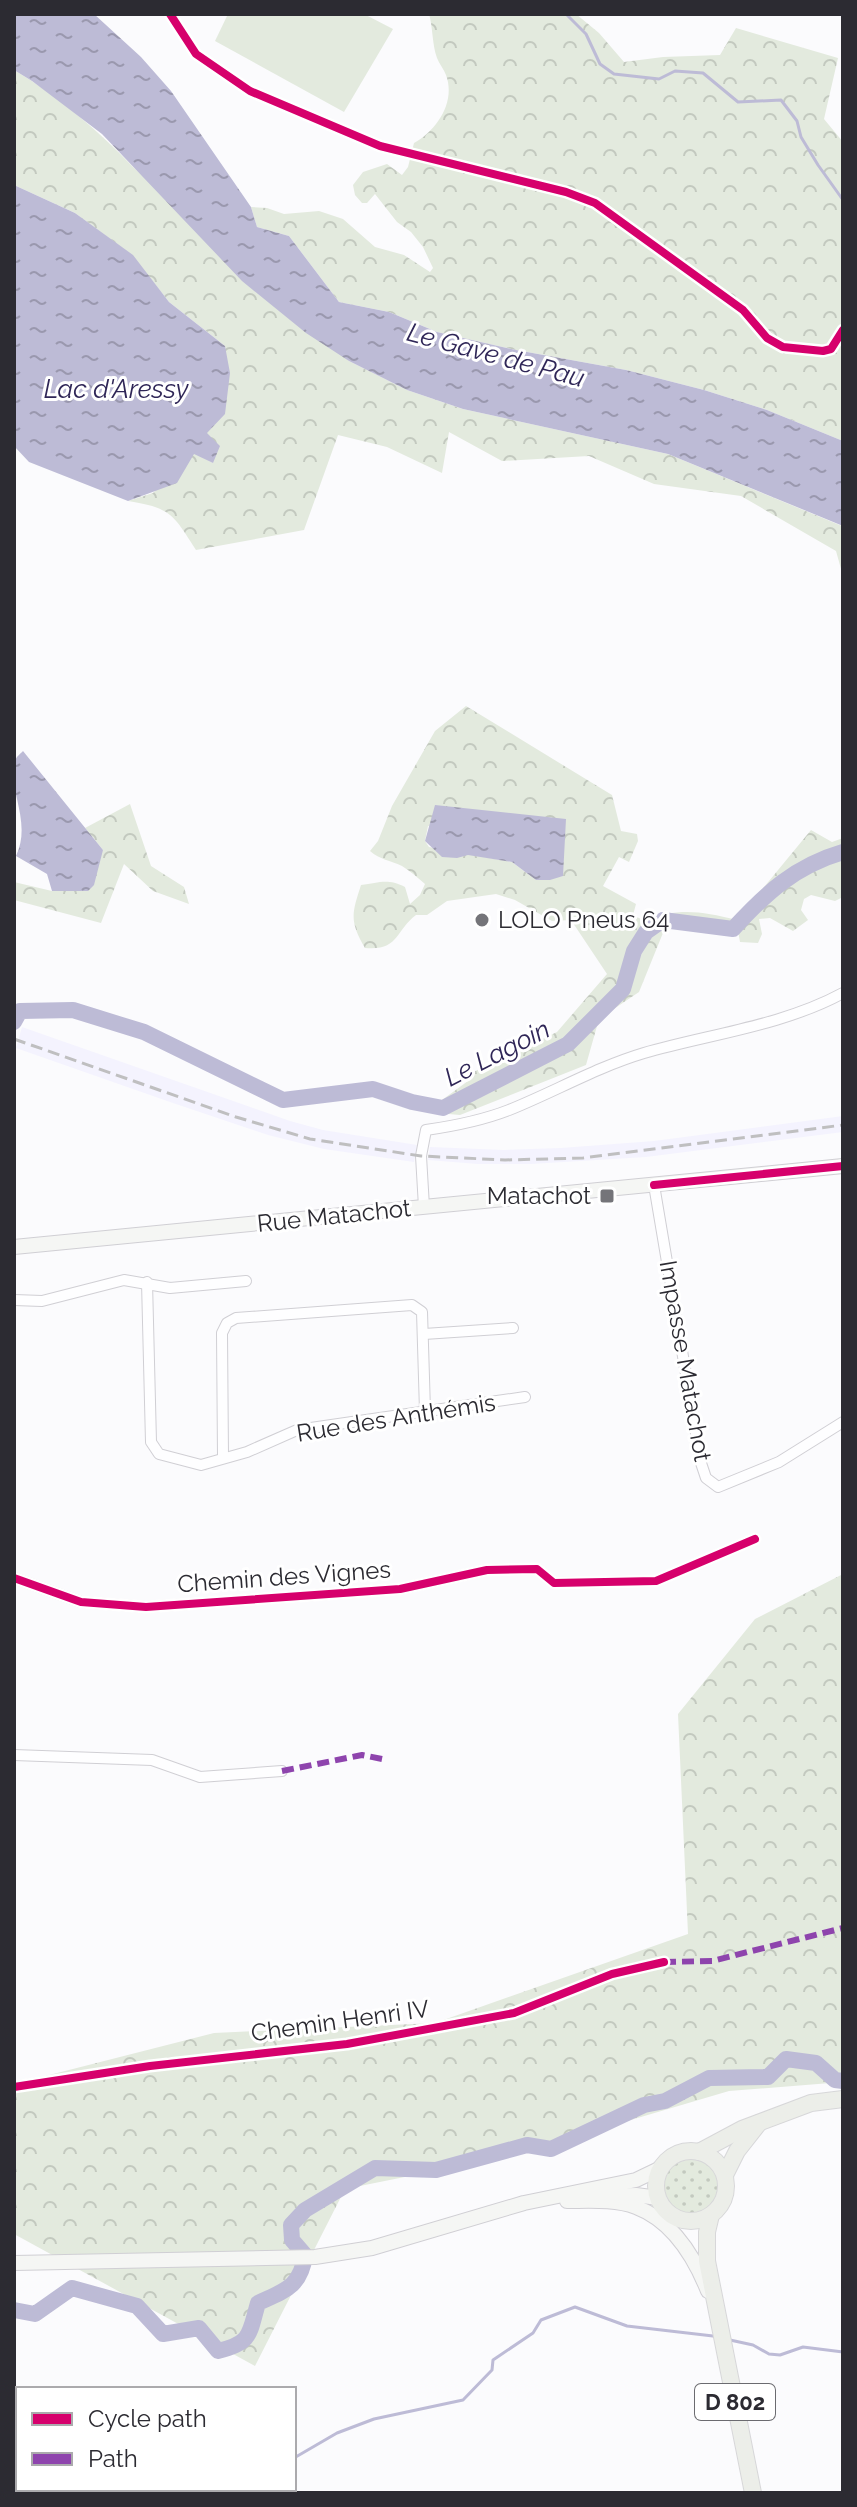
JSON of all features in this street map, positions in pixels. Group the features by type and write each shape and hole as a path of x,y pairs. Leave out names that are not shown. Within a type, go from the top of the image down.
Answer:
{"main road":[{"name":"Rue Matachot","path":"14,1247 843,1166"},
{"path":"699,2152 760,2122 811,2103 843,2099"},
{"path":"725,2175 737,2151 760,2122"},
{"path":"14,2263 292,2259 372,2248 553,2196 636,2180 661,2168 677,2153 699,2152 719,2164 725,2175 723,2202 711,2215 702,2219 683,2220 673,2216 658,2198 657,2177 661,2168"},
{"path":"497,2213 623,2195 658,2198"},
{"path":"567,2201 613,2202 636,2207 658,2219 677,2236 691,2255 717,2310"},
{"name":"D 802","path":"711,2215 707,2232 707,2261 753,2493"},
{"name":"D 802","path":"683,2220 694,2231 707,2261"}],"street":[{"path":"424,1207 421,1156 426,1130 464,1125 508,1110 596,1070 643,1053 741,1029 843,993"},
{"name":"Impasse Matachot","path":"654,1185 706,1478 718,1487 779,1462 843,1422"},
{"path":"14,1300 42,1301 124,1280 170,1288 246,1281"},
{"name":"Rue des Anthémis","path":"147,1282 151,1442 159,1454 201,1465 247,1452 297,1430 525,1397"},
{"path":"223,1457 222,1333 230,1320 412,1305 422,1312 425,1411"},
{"path":"424,1334 513,1328"},
{"name":"Chemin des Vignes","path":"14,1578 81,1602 146,1607 400,1589 487,1570 537,1569 554,1583 656,1581 755,1539"},
{"path":"14,1755 152,1760 200,1777 282,1771"},
{"name":"Chemin Henri IV","path":"14,2087 150,2066 347,2044 518,2012 612,1974 664,1962"}],"shaded area":[{"path":"22,1027 290,1121 323,1130 417,1145 414,1162 324,1149 268,1135 170,1102 16,1048"},
{"path":"843,1116 843,1132 646,1157 531,1164 428,1160 430,1147 504,1150 561,1148 654,1141"}],"green space":[{"path":"228,14 364,14 393,29 344,112 215,41"},
{"path":"429,14 576,14 599,33 624,62 720,55 736,28 838,58 824,119 843,142 843,441 767,410 704,390 626,370 437,332 389,312 339,302 289,236 257,227 251,207 284,214 319,211 343,219 375,247 404,255 430,272 433,268 423,247 411,232 397,222 375,194 367,203 362,203 355,195 353,185 363,172 387,164 402,175 408,167 414,143 437,123 446,105 448,85 435,53"},
{"path":"14,70 62,102 92,127 349,361 407,390 463,409 668,454 842,526 843,576 836,551 741,496 654,484 589,456 502,461 449,432 442,473 387,447 338,435 304,530 196,550 170,515 154,507 128,501 153,493 194,453 213,463 206,433 225,346 169,302 132,255 75,213 14,185"},
{"path":"466,706 612,795 621,831 637,834 638,841 629,862 619,857 603,886 636,904 633,915 643,920 690,912 737,920 811,830 832,842 843,838 843,897 835,901 811,895 804,899 801,910 808,920 793,931 770,918 759,919 762,934 758,943 740,942 736,920 665,928 639,992 599,1019 586,1065 460,1115 437,1113 442,1100 468,1081 469,1074 557,1032 607,974 571,920 552,921 515,900 496,894 447,901 427,915 416,915 391,943 365,948 354,924 361,885 383,882 399,884 405,887 410,904 420,895 425,884 402,866 370,851 435,731","holes":["428,826 563,876 536,880 512,862 429,847 425,841"]},
{"path":"130,804 151,866 184,887 189,904 153,891 124,864 101,923 14,900 14,882 52,891 103,850 85,828"},
{"path":"843,1574 843,2082 729,2091 509,2156 345,2189 255,2366 14,2234 14,2084 214,2033 435,2023 688,1934 678,1714 755,1619"},
{"path":"692,2156 713,2165 722,2186 713,2207 692,2216 671,2207 662,2186 671,2165"}],"water":[{"name":"Le Gave de Pau","path":"14,14 94,14 141,57 171,91 251,207 257,227 289,236 339,302 389,312 437,332 626,370 704,390 767,410 843,441 843,526 668,454 463,409 407,390 349,361 306,333 242,281 102,134 14,70"},
{"name":"Lac d'Aressy","path":"14,185 75,213 133,255 169,302 225,346 230,373 225,414 207,433 220,446 213,463 194,454 177,483 128,501 29,462 14,446"},
{"path":"23,751 103,850 94,885 88,891 52,891 47,874 16,856 22,830 13,770"},
{"path":"435,805 566,819 563,876 536,880 512,862 468,855 442,857 425,841"}],"waterway":[{"path":"566,14 586,34 600,64 614,74 659,79 675,71 703,73 738,102 781,100 797,121 801,137 818,165 843,200"},
{"name":"Le Lagoin","path":"14,1022 20,1011 73,1010 144,1032 283,1100 373,1089 443,1108 568,1044 623,989 634,951 646,932 663,920 733,929 782,882 810,865 843,852"},
{"path":"14,2310 35,2314 72,2288 137,2306 163,2334 199,2328 218,2351 229,2348 247,2336 258,2303 290,2286 300,2274 305,2255 292,2240 291,2225 305,2210 375,2168 436,2170 527,2145 551,2149 644,2105 665,2101 709,2078 768,2077 786,2059 816,2063 835,2080 843,2081"},
{"path":"296,2457 337,2433 374,2419 463,2400 492,2370 493,2360 533,2333 541,2320 575,2307 627,2326 713,2336"},
{"path":"730,2340 753,2345 769,2354 780,2355 803,2347 843,2352"}],"railway":[{"path":"14,1039 236,1117 310,1139 421,1156 505,1160 583,1158 843,1125"}],"marked path":[{"path":"282,1771 362,1755 387,1760"},
{"path":"664,1962 712,1961 843,1928"}],"cycle path":[{"path":"170,14 196,54 250,91 380,146 566,192 595,203 743,310 767,338 783,347 831,349 843,330"},
{"path":"654,1185 843,1166"},
{"path":"14,1578 81,1602 146,1607 400,1589 487,1570 537,1569 554,1583 656,1581 755,1539"},
{"path":"14,2087 150,2066 347,2044 514,2013 612,1974 664,1962"}],"place":[{"name":"LOLO Pneus 64","path":"482,920"},
{"name":"Matachot","path":"607,1196"}]}
